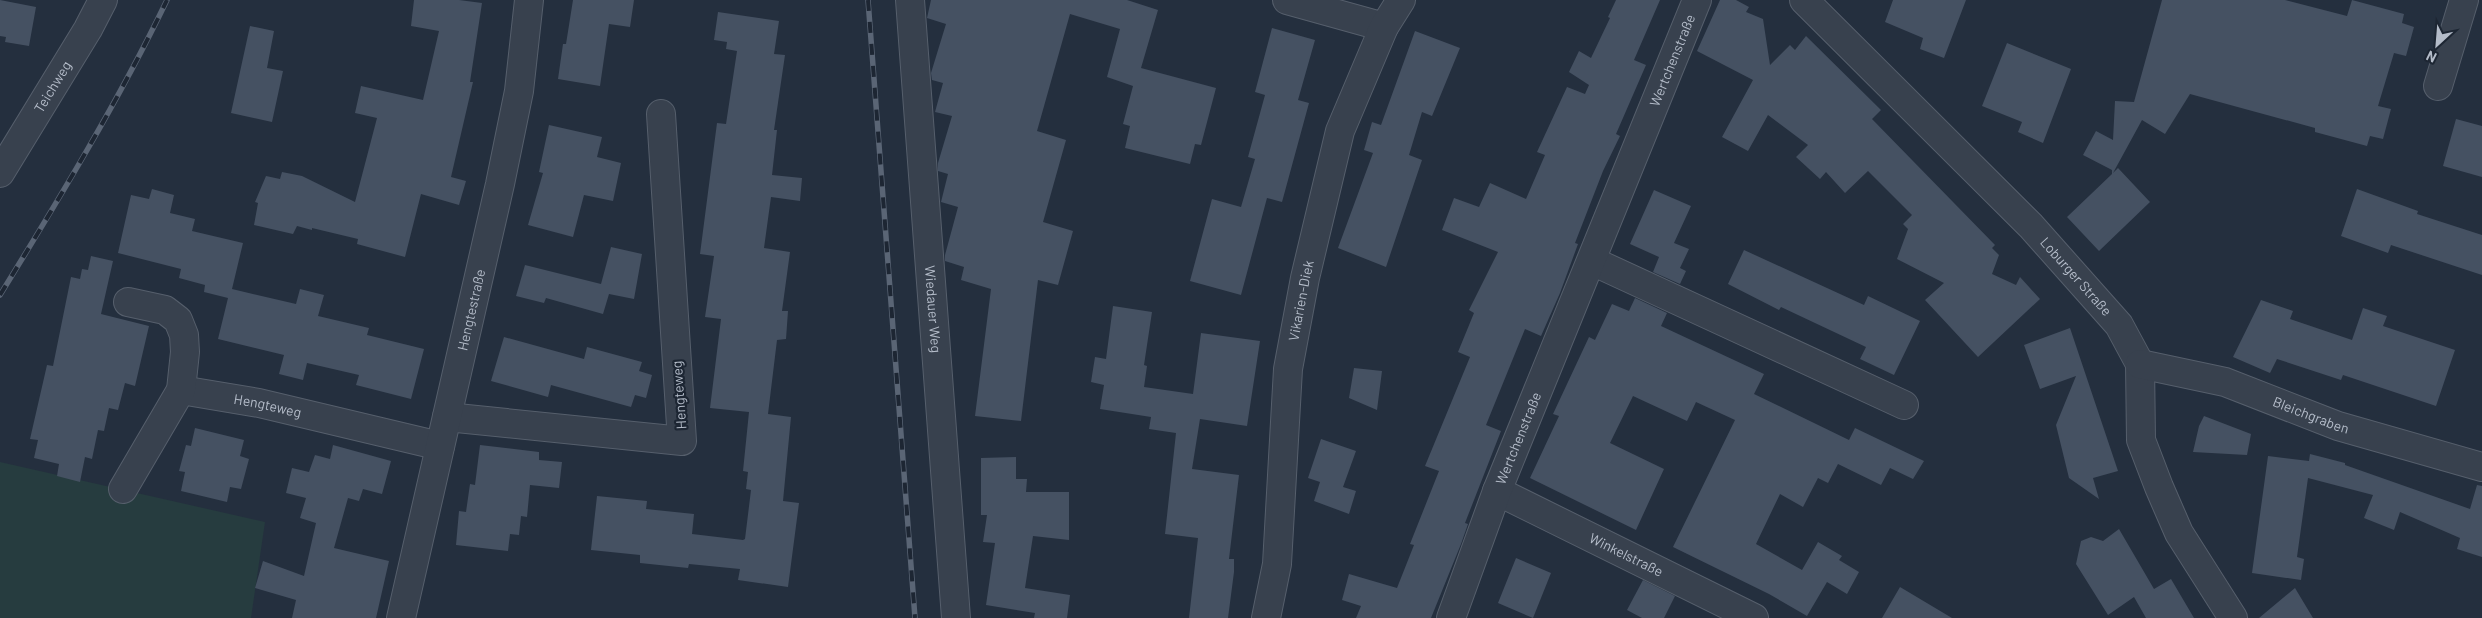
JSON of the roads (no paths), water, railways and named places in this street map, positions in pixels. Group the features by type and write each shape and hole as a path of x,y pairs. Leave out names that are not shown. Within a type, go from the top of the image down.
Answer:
{"street":[{"name":"Teichweg","path":"0,173 88,29 103,0"},
{"name":"Hengtestraße","path":"401,618 519,91 530,0"},
{"name":"Wiedauer Weg","path":"910,0 956,618"},
{"path":"1287,0 1384,26"},
{"name":"Vikarien-Diek","path":"1266,618 1277,564 1288,369 1304,286 1340,131 1384,26 1402,0"},
{"name":"Wertchenstraße","path":"1451,618 1497,491 1697,0"},
{"name":"Loburger Straße","path":"1804,0 2031,226 2119,325 2140,364 2141,440 2179,533 2233,618"},
{"path":"2438,86 2464,0"},
{"name":"Hengteweg","path":"447,417 682,441 661,114"},
{"path":"1592,261 1904,405"},
{"path":"123,489 181,390 185,352 184,335 178,320 165,310 128,302"},
{"name":"Bleichgraben","path":"2140,364 2226,382 2338,426 2482,467"},
{"name":"Hengteweg","path":"181,390 259,403 440,446"},
{"name":"Winkelstraße","path":"1497,491 1754,618"}],"railway":[{"path":"0,295 66,186 129,76 167,0"},
{"path":"868,0 915,618"}]}
